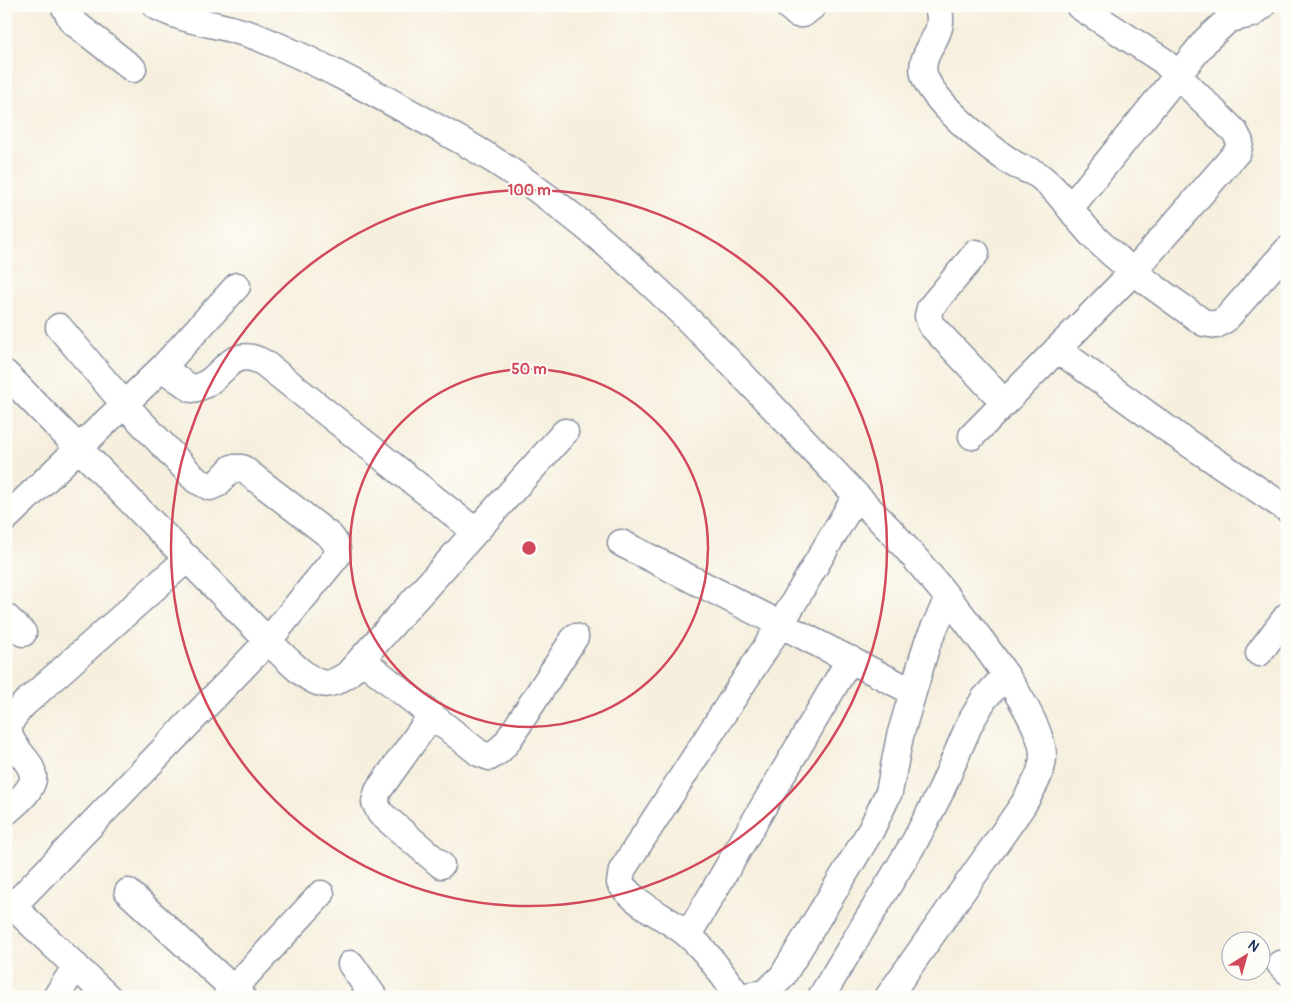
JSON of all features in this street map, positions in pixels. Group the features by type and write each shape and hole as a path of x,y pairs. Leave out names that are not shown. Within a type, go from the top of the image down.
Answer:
{"street":[{"path":"64,6 72,20 133,69"},
{"path":"156,6 175,16 259,37 319,64 469,146 528,184 584,227 662,295 918,561 1006,675 1030,716 1040,739 1044,756 1037,778 1023,805 888,997"},
{"path":"788,6 797,14 803,14 813,6"},
{"path":"937,6 941,16 940,28 923,64 925,78 934,93 993,150 1016,165 1036,174 1052,187 1095,238 1133,272 1204,323 1216,325 1226,320 1287,250"},
{"path":"972,436 1133,272 1238,150 1240,142 1235,132 1162,60 1079,6"},
{"path":"1070,208 1219,26 1230,19 1252,14 1262,6"},
{"path":"976,253 930,308 928,316 931,325 1005,402"},
{"path":"6,518 162,368 237,286"},
{"path":"59,327 125,405 203,485 210,487 217,484 232,468 242,468 336,542 337,556 268,641 10,903 108,997"},
{"path":"1058,349 1176,435 1283,498"},
{"path":"162,368 192,389 208,383 234,359 243,355 253,356 476,531"},
{"path":"6,374 268,641 306,674 321,683 335,682 347,675 564,432"},
{"path":"856,496 781,624 622,870 620,883 629,895 688,934 701,946 739,997 765,993 782,977 871,830 889,792 912,692 928,644 948,598"},
{"path":"622,543 912,692"},
{"path":"6,812 26,792 33,780 32,769 11,740 9,728 13,718 23,705 188,558"},
{"path":"1259,653 1287,616"},
{"path":"361,659 479,752 490,756 500,751 507,742 575,637"},
{"path":"688,934 850,659"},
{"path":"821,997 915,841 940,793 970,723 984,699 1006,675"},
{"path":"432,715 378,791 376,802 380,813 441,865"},
{"path":"128,892 235,994 321,894"},
{"path":"351,964 374,997"},
{"path":"56,997 76,966"}]}
